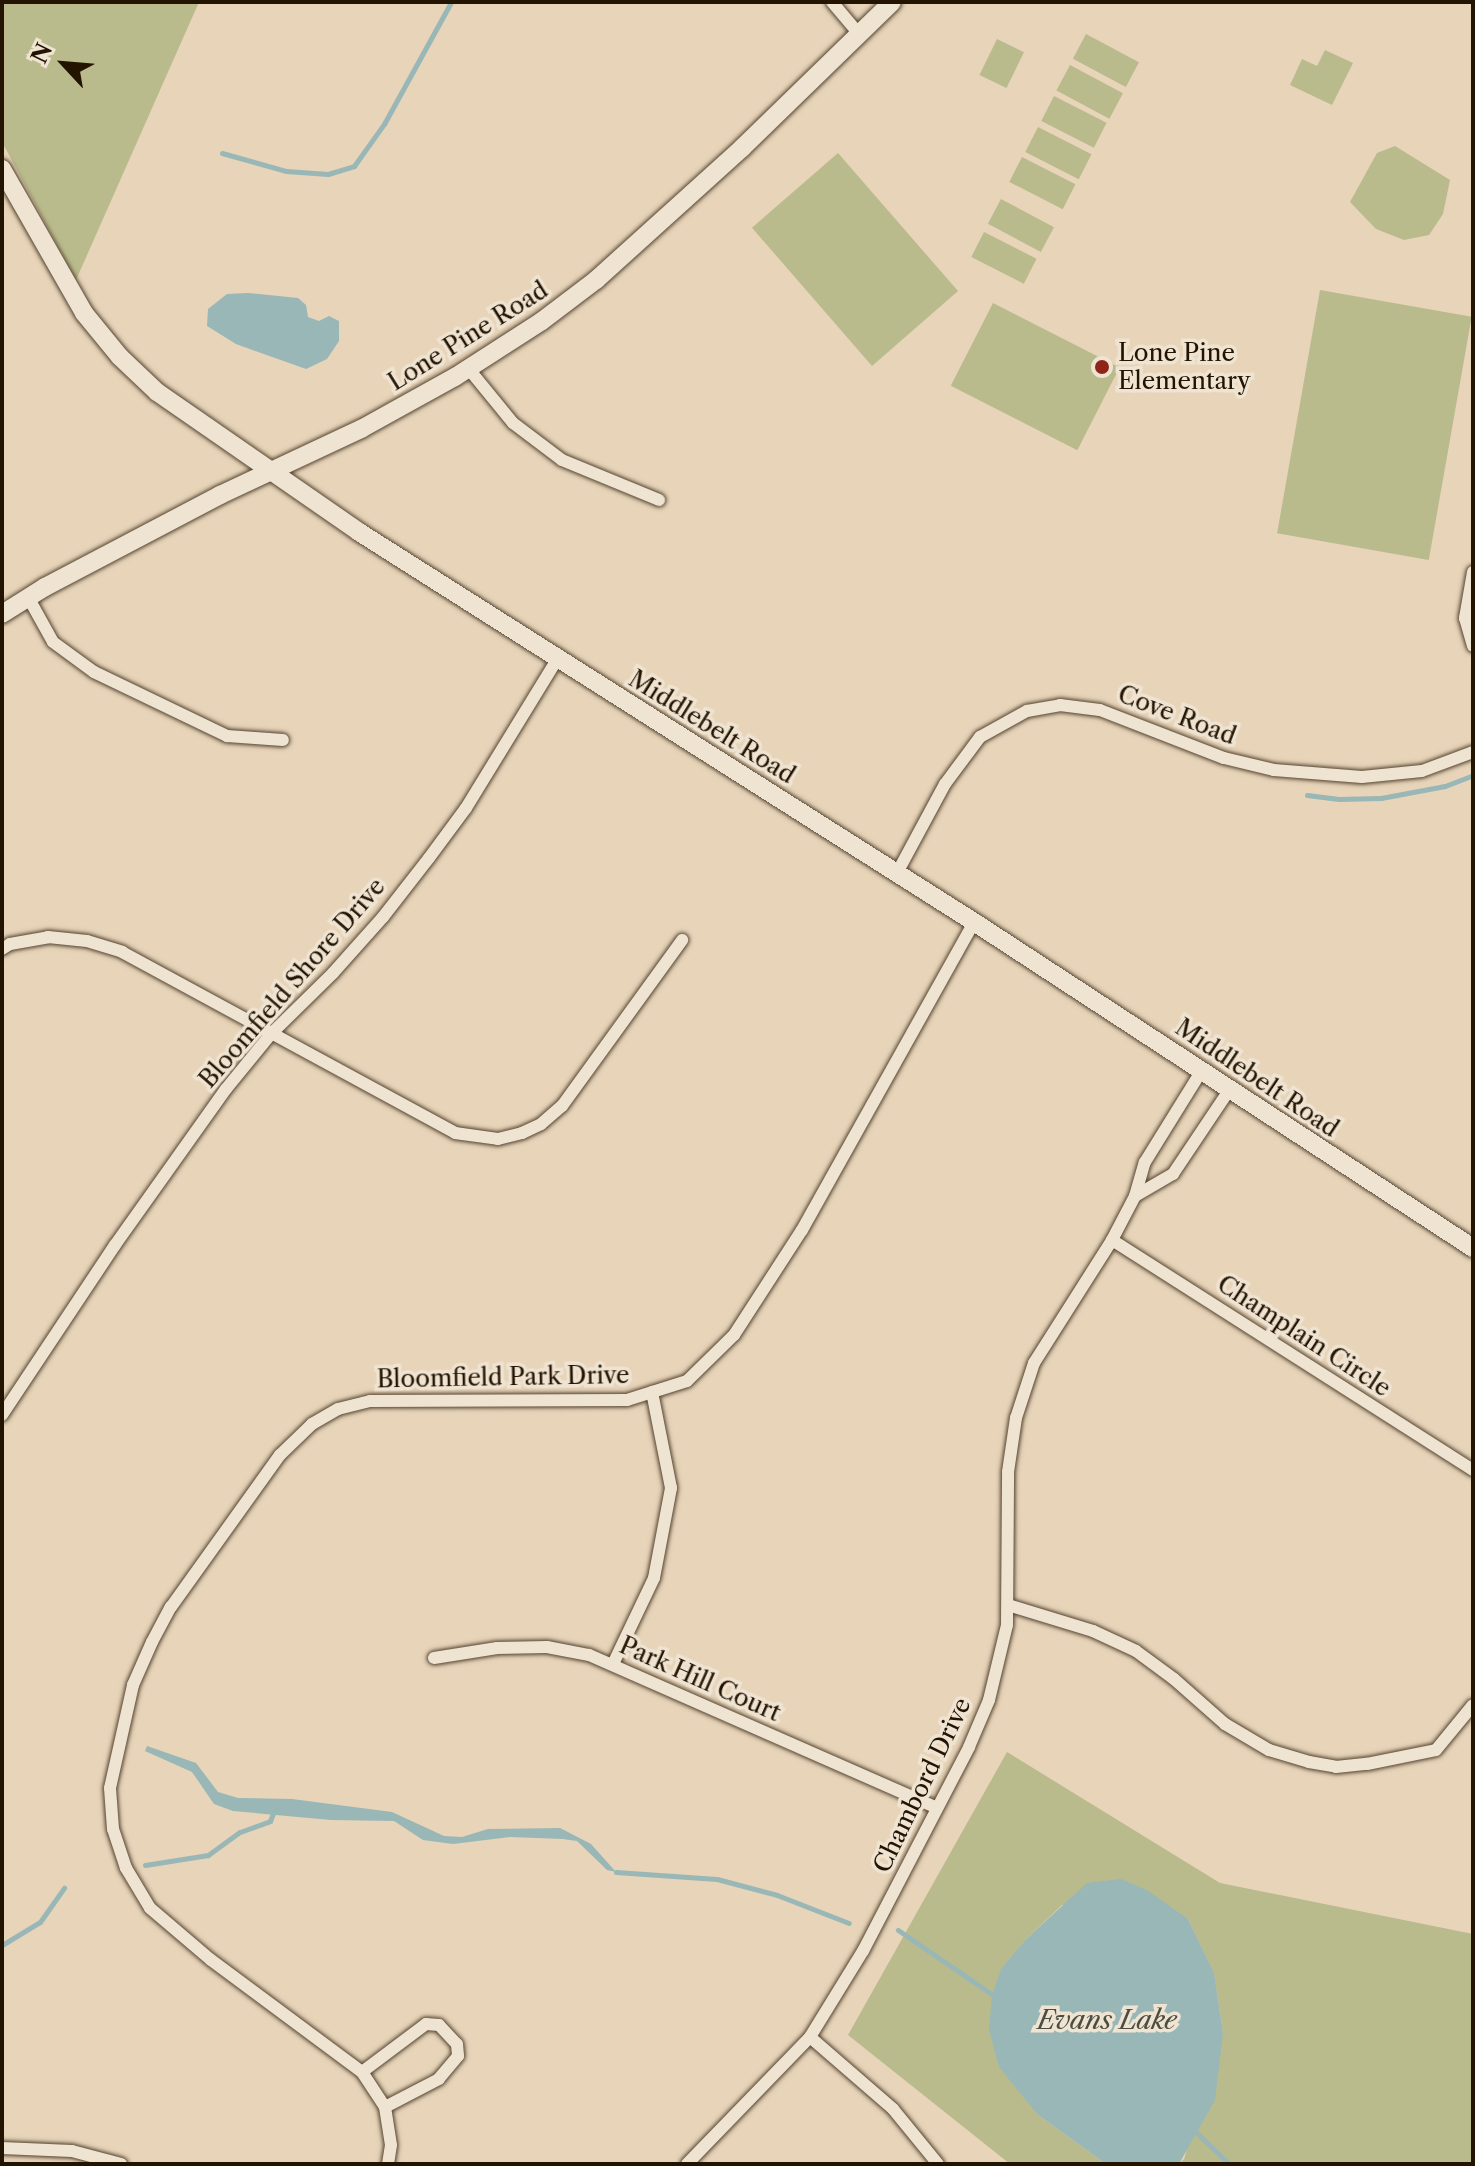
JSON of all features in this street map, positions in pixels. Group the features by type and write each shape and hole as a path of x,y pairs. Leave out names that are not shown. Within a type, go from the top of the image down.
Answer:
{"street":[{"path":"832,2 859,34"},
{"name":"Lone Pine Road","path":"2,614 28,597 267,471 361,429 468,368 542,321 596,280 757,134 892,2"},
{"name":"Middlebelt Road","path":"2,169 61,278 120,357 157,392 267,471 974,922 1473,1248"},
{"path":"468,368 513,423 562,460 659,500"},
{"path":"1473,572 1465,618 1473,646"},
{"path":"28,597 53,642 94,672 227,736 283,740"},
{"name":"Bloomfield Shore Drive","path":"2,1415 115,1245 226,1089 271,1034 333,973 429,858 466,808 558,658"},
{"name":"Cove Road","path":"897,873 945,784 980,737 1027,711 1060,705 1100,710 1224,758 1274,770 1377,775 1422,771 1473,752"},
{"name":"Bloomfield Park Drive","path":"388,2164 391,2145 385,2107 362,2072 211,1960 150,1908 126,1868 113,1829 110,1788 133,1685 152,1642 171,1607 280,1455 312,1424 338,1409 370,1401 627,1400 687,1381 734,1335 802,1230 974,922"},
{"path":"2,949 10,944 48,937 87,941 122,952 455,1133 498,1139 541,1124 583,1080 682,940"},
{"name":"Chambord Drive","path":"687,2164 810,2037 863,1951 969,1747 989,1700 1007,1625 1008,1472 1016,1418 1034,1363 1112,1240 1135,1196 1145,1162 1202,1070"},
{"path":"1135,1196 1173,1174 1230,1089"},
{"name":"Champlain Circle","path":"1112,1240 1473,1470"},
{"path":"613,1664 654,1578 671,1488 652,1392"},
{"path":"1008,1605 1093,1631 1136,1651 1174,1679 1225,1724 1269,1750 1309,1762 1336,1767 1436,1750 1473,1705"},
{"name":"Park Hill Court","path":"434,1658 497,1648 547,1647 589,1655 937,1808"},
{"path":"362,2072 426,2024 439,2025 457,2044 458,2056 439,2079 385,2107"},
{"path":"810,2037 893,2109 938,2164"},
{"path":"2,2148 72,2151 121,2164"}],"green space":[{"path":"2,2 199,2 76,280 2,142"},
{"path":"1086,34 1139,62 1126,87 1073,59"},
{"path":"997,39 1024,52 1006,88 979,75"},
{"path":"1325,50 1353,63 1332,105 1290,85 1302,59 1317,66"},
{"path":"1070,65 1123,93 1109,119 1056,91"},
{"path":"1054,96 1107,123 1094,148 1041,121"},
{"path":"1038,127 1091,154 1079,179 1025,152"},
{"path":"1395,146 1450,180 1443,214 1429,235 1404,240 1376,229 1350,202 1377,153"},
{"path":"838,153 958,291 872,366 752,228"},
{"path":"1022,157 1075,184 1063,209 1009,182"},
{"path":"1001,199 1054,227 1041,252 988,224"},
{"path":"984,232 1037,259 1024,284 971,257"},
{"path":"1320,290 1472,317 1429,560 1277,533"},
{"path":"993,303 1120,367 1077,450 951,386"},
{"path":"1007,1752 1220,1883 1473,1934 1473,2164 1179,2164 1184,2159 1223,2033 1214,1974 1188,1919 1062,1905 1026,1939 1001,1970 1038,2115 1106,2164 1010,2164 848,2035"}],"water":[{"path":"227,294 298,298 306,305 308,317 319,321 329,316 339,321 339,341 327,359 306,369 236,344 207,326 208,309"},
{"path":"147,1746 196,1763 218,1792 238,1798 292,1799 392,1812 444,1836 462,1837 488,1829 560,1828 591,1844 616,1872 607,1870 577,1841 510,1837 453,1844 423,1840 394,1821 331,1820 233,1811 214,1804 192,1772 145,1751"},
{"name":"Evans Lake","path":"1121,1879 1147,1890 1188,1919 1214,1973 1223,2033 1215,2100 1179,2164 1106,2164 1038,2115 999,2067 989,2030 992,1995 1001,1969 1026,1939 1087,1883"}],"waterway":[{"path":"222,153 286,171 328,174 354,166 384,124 451,2"},
{"path":"1307,795 1339,799 1381,798 1445,786 1473,775"},
{"path":"145,1865 208,1855 240,1832 270,1821 273,1813"},
{"path":"616,1872 717,1879 777,1895 849,1923"},
{"path":"2,1945 40,1922 64,1888"},
{"path":"898,1930 996,1997"},
{"path":"1195,2131 1229,2164"}],"place":[{"name":"Lone Pine Elementary","path":"1102,367"}]}
